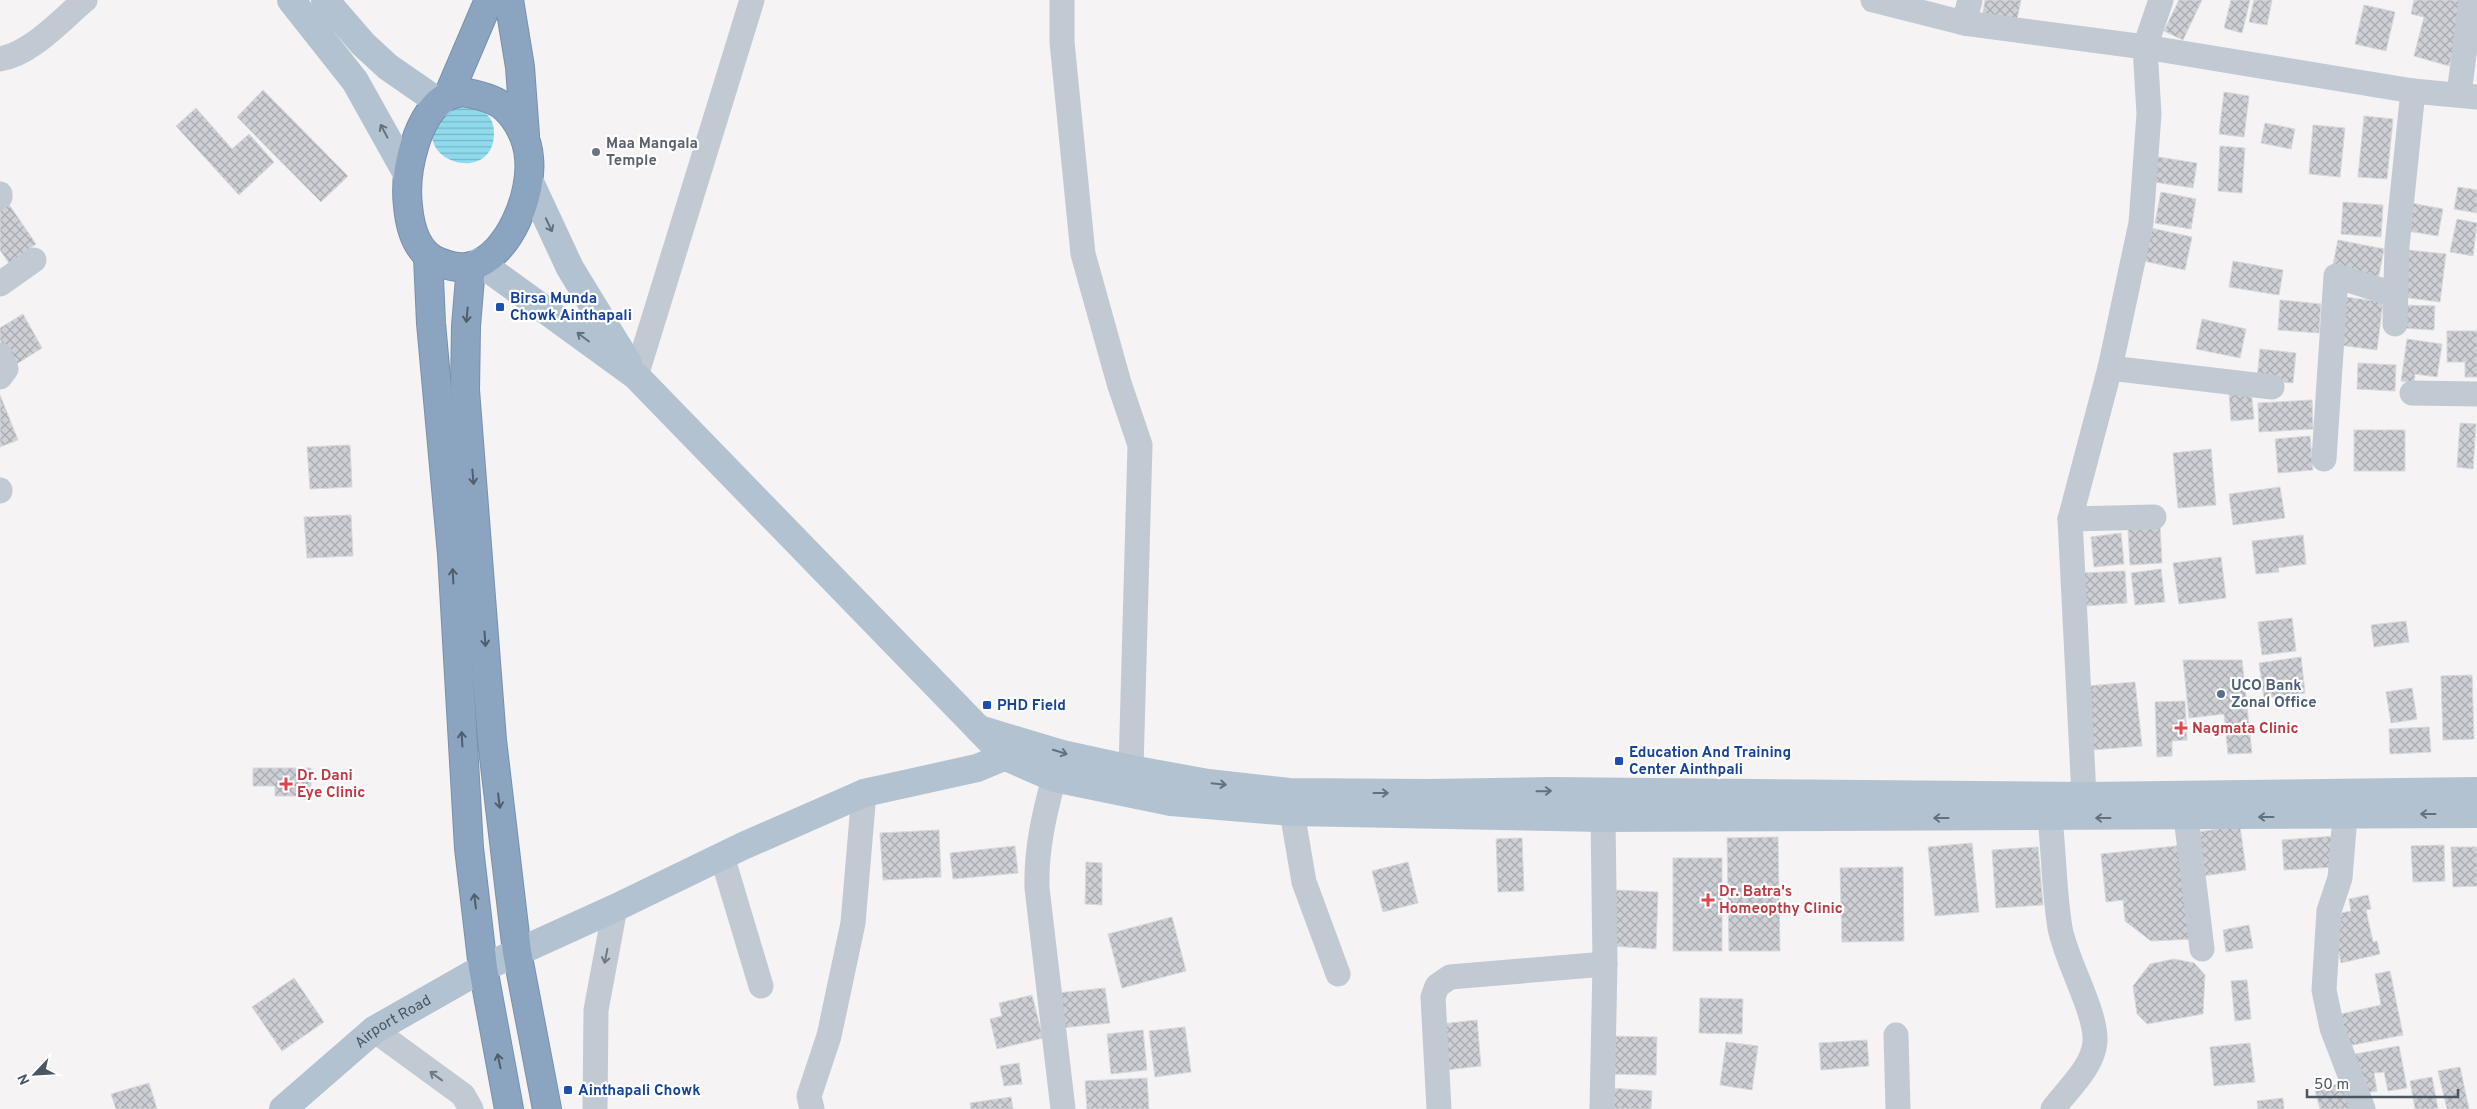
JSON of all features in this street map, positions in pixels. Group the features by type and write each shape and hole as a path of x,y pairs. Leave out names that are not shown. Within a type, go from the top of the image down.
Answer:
{"highway":[{"path":"490,0 444,99 420,131 413,148 407,174 410,221 414,237 428,257 431,323 452,554 469,848 483,968 509,1109"},
{"path":"509,0 520,67 525,139"},
{"path":"428,257 450,266 475,264 487,259 503,244 523,204 529,180 530,158 525,139 518,124 504,107 482,95 463,92 444,99"},
{"path":"475,264 466,326 466,390 492,740 517,952 547,1109"}],"main road":[{"path":"291,0 355,81 407,174"},
{"path":"325,0 363,44 382,61 444,99"},
{"path":"529,180 570,268 636,376"},
{"path":"475,264 636,376 868,614 940,691 1006,756 1054,778 1171,802 1292,812 1603,818 2050,818 2477,814"},
{"path":"980,729 1062,754 1131,769 1208,783 1289,792 1607,792 2084,796 2477,791"},
{"name":"Airport Road","path":"283,1109 374,1030 483,968 615,908 722,856 864,793 977,768 1034,744"}],"street":[{"path":"0,60 14,57 25,50 85,0"},
{"path":"636,376 752,0"},
{"path":"1062,0 1062,42 1083,254 1119,383 1140,445 1131,769"},
{"path":"1872,0 1964,23 2145,47 2413,92 2468,96 2471,0"},
{"path":"1964,23 1970,0"},
{"path":"2084,796 2070,519 2110,368 2141,223 2149,114 2145,47 2161,0"},
{"path":"2395,324 2401,200 2413,92"},
{"path":"4,274 34,260"},
{"path":"2324,459 2336,276 2396,295"},
{"path":"0,355 6,369 0,378"},
{"path":"2110,368 2272,387"},
{"path":"2412,394 2477,394"},
{"path":"2070,519 2154,517"},
{"path":"1054,778 1041,826 1036,865 1063,1109"},
{"path":"1602,1109 1605,964 1603,818 1607,792"},
{"path":"812,1109 809,1096 829,1036 853,923 864,793"},
{"path":"1292,812 1304,882 1338,974"},
{"path":"2345,816 2340,878 2329,911 2324,990 2332,1028 2363,1109"},
{"path":"2186,817 2202,949"},
{"path":"2050,818 2060,929 2070,964 2089,1011 2095,1040 2091,1059 2053,1109"},
{"path":"722,856 761,986"},
{"path":"595,1109 596,1010 615,908"},
{"path":"1439,1109 1433,996 1437,986 1450,977 1605,964"},
{"path":"374,1030 463,1095 471,1109"},
{"path":"1896,1035 1898,1109"}],"water":[{"path":"457,103 483,111 491,120 493,126 494,134 491,149 482,159 471,163 458,162 446,158 437,149 432,138 436,121"}],"building":[{"path":"1985,0 2021,0 2016,24 1982,18"},
{"path":"2179,0 2202,0 2183,40 2164,31"},
{"path":"2231,0 2250,0 2242,33 2224,28"},
{"path":"2254,0 2272,0 2267,25 2249,22"},
{"path":"2414,0 2466,0 2449,66 2414,56 2424,17 2411,14"},
{"path":"2364,5 2395,12 2386,51 2355,44"},
{"path":"263,90 348,176 321,202 237,117"},
{"path":"2224,92 2249,96 2244,137 2219,134"},
{"path":"196,108 232,149 249,134 274,162 239,195 176,126"},
{"path":"2364,116 2393,119 2387,179 2358,177"},
{"path":"2265,123 2295,129 2291,149 2261,143"},
{"path":"2313,125 2345,128 2340,177 2309,174"},
{"path":"2220,146 2245,148 2242,193 2218,191"},
{"path":"2158,157 2197,163 2193,188 2154,182"},
{"path":"2458,187 2477,190 2477,213 2454,209"},
{"path":"2161,192 2196,199 2191,229 2155,223"},
{"path":"2343,202 2383,205 2381,237 2341,234"},
{"path":"8,203 36,244 9,263 0,250 0,209"},
{"path":"2411,203 2443,209 2438,236 2407,231"},
{"path":"2457,219 2477,223 2473,256 2450,252"},
{"path":"2151,228 2192,237 2185,270 2144,261"},
{"path":"2338,240 2384,249 2378,280 2332,270"},
{"path":"2408,250 2446,254 2440,302 2402,297"},
{"path":"2233,261 2283,270 2279,295 2229,287"},
{"path":"2345,297 2383,302 2377,350 2339,345"},
{"path":"2280,300 2321,304 2319,333 2278,330"},
{"path":"2402,305 2435,306 2434,330 2401,328"},
{"path":"23,314 42,348 15,365 0,340 0,328"},
{"path":"2202,319 2246,329 2240,358 2196,349"},
{"path":"2447,331 2477,331 2477,377 2465,377 2465,362 2447,362"},
{"path":"2407,339 2442,344 2437,377 2415,374 2414,383 2401,381"},
{"path":"2260,349 2296,353 2293,383 2257,380"},
{"path":"2358,363 2396,365 2395,391 2357,389"},
{"path":"2251,391 2254,419 2231,421 2229,393"},
{"path":"0,395 18,440 0,447"},
{"path":"2312,400 2313,429 2259,432 2258,403"},
{"path":"2460,423 2476,424 2473,469 2457,467"},
{"path":"2354,430 2405,430 2405,471 2354,471"},
{"path":"2310,436 2313,470 2278,473 2275,439"},
{"path":"350,445 352,487 310,489 307,447"},
{"path":"2211,449 2216,505 2178,508 2173,453"},
{"path":"2280,487 2285,518 2233,525 2229,494"},
{"path":"351,515 353,556 307,558 304,517"},
{"path":"2160,527 2162,563 2130,565 2128,529"},
{"path":"2121,533 2124,564 2094,567 2091,537"},
{"path":"2303,535 2306,564 2278,568 2279,572 2256,574 2252,541"},
{"path":"2221,557 2226,598 2179,604 2173,563"},
{"path":"2161,569 2165,602 2135,605 2131,573"},
{"path":"2125,571 2127,603 2085,606 2082,573"},
{"path":"2292,618 2296,651 2262,655 2258,622"},
{"path":"2406,621 2409,642 2374,647 2371,625"},
{"path":"2301,657 2305,693 2264,698 2259,663"},
{"path":"2183,660 2242,660 2252,753 2228,754 2224,714 2189,718"},
{"path":"2472,675 2474,739 2443,740 2441,676"},
{"path":"2135,682 2142,746 2092,750 2086,686"},
{"path":"2412,688 2417,719 2391,723 2386,692"},
{"path":"2185,701 2187,740 2172,741 2172,756 2157,757 2155,702"},
{"path":"2429,727 2431,752 2390,754 2389,729"},
{"path":"253,768 311,768 311,796 275,796 275,786 253,786"},
{"path":"2240,826 2246,870 2203,876 2197,832"},
{"path":"939,830 941,877 883,880 880,833"},
{"path":"2335,836 2336,867 2284,870 2282,840"},
{"path":"1778,837 1780,951 1729,951 1727,838"},
{"path":"1522,838 1524,891 1498,892 1496,839"},
{"path":"1972,843 1979,912 1935,916 1928,847"},
{"path":"2185,845 2195,939 2151,941 2125,921 2123,900 2106,902 2101,854"},
{"path":"2444,845 2445,881 2413,882 2411,846"},
{"path":"1015,846 1018,873 953,879 950,853"},
{"path":"2038,847 2043,905 1996,908 1992,850"},
{"path":"2451,847 2477,847 2477,886 2453,887"},
{"path":"1673,858 1722,858 1722,951 1673,951"},
{"path":"1086,862 1102,863 1102,905 1085,904"},
{"path":"1408,862 1418,903 1383,912 1372,871"},
{"path":"1903,867 1904,941 1842,942 1840,868"},
{"path":"1615,890 1658,892 1656,949 1612,946"},
{"path":"2368,895 2371,909 2366,910 2373,942 2377,941 2380,954 2341,963 2331,915 2351,911 2349,899"},
{"path":"1172,917 1186,971 1122,988 1108,934"},
{"path":"2249,925 2253,948 2226,952 2223,930"},
{"path":"2174,959 2194,963 2205,975 2203,1014 2147,1024 2137,1014 2133,986 2150,964"},
{"path":"2390,971 2403,1035 2348,1046 2341,1014 2381,1005 2375,974"},
{"path":"294,978 324,1022 282,1051 252,1007"},
{"path":"2247,980 2251,1019 2235,1021 2231,981"},
{"path":"1105,988 1110,1023 1060,1028 1057,993"},
{"path":"1032,995 1043,1038 997,1049 990,1019 1002,1016 999,1003"},
{"path":"1700,998 1743,999 1742,1034 1699,1033"},
{"path":"1477,1020 1481,1066 1445,1070 1441,1024"},
{"path":"1185,1027 1191,1072 1155,1077 1149,1031"},
{"path":"1143,1030 1147,1070 1111,1074 1107,1034"},
{"path":"1606,1036 1657,1037 1656,1075 1606,1074"},
{"path":"1867,1040 1869,1066 1821,1070 1819,1043"},
{"path":"1726,1042 1758,1046 1752,1090 1720,1085"},
{"path":"2250,1043 2255,1082 2214,1086 2210,1047"},
{"path":"2399,1046 2407,1088 2388,1091 2384,1072 2374,1073 2377,1091 2363,1093 2355,1054"},
{"path":"1019,1063 1022,1084 1004,1086 1000,1066"},
{"path":"2460,1067 2469,1109 2447,1109 2438,1071"},
{"path":"2432,1077 2438,1109 2415,1109 2410,1081"},
{"path":"1147,1078 1149,1109 1087,1109 1085,1081"},
{"path":"2346,1082 2353,1109 2320,1109 2315,1090"},
{"path":"149,1083 157,1109 116,1109 111,1094"},
{"path":"1610,1088 1652,1091 1651,1109 1608,1109"},
{"path":"1011,1097 1013,1109 971,1109 970,1103"},
{"path":"2283,1098 2284,1109 2258,1109 2257,1101"}],"place":[{"name":"Maa Mangala Temple","path":"596,152"},
{"name":"Birsa Munda Chowk Ainthapali","path":"500,307"},
{"name":"UCO Bank Zonal Office","path":"2221,694"},
{"name":"PHD Field","path":"987,705"},
{"name":"Nagmata Clinic","path":"2181,728"},
{"name":"Education And Training Center Ainthpali","path":"1619,761"},
{"name":"Dr. Dani Eye Clinic","path":"286,784"},
{"name":"Dr. Batra's Homeopthy Clinic","path":"1708,900"},
{"name":"Ainthapali Chowk","path":"568,1090"}]}
